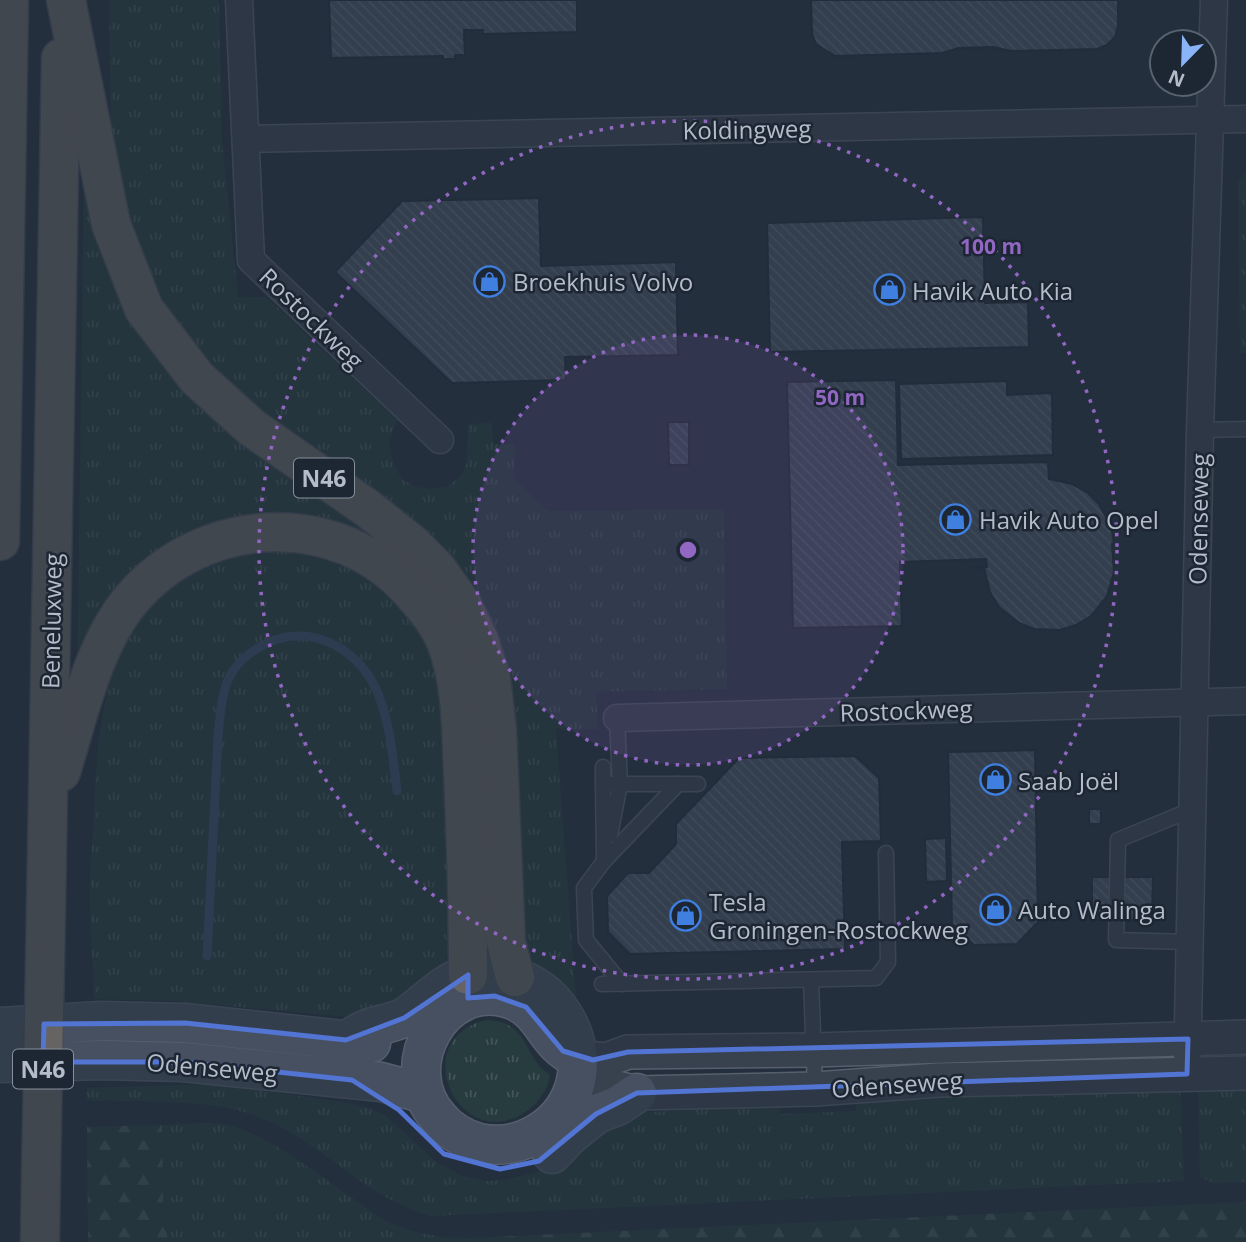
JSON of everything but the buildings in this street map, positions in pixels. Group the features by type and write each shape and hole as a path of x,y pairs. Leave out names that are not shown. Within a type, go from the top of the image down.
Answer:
{"highway":[{"path":"0,541 9,0"},
{"name":"Beneluxweg","path":"40,1242 64,0"},
{"name":"N46","path":"64,0 111,224 144,309 197,378 251,427 368,508 411,543 437,569 462,604 492,678 497,729 506,942 515,977"},
{"name":"N46","path":"48,815 103,646 119,615 145,584 197,549 244,533 285,530 345,544 399,576 428,610 446,641 455,677 461,725 468,875 468,988"}],"main road":[{"path":"468,988 501,974 529,982 555,1001 574,1046 576,1082 563,1111 550,1125 534,1136 516,1143 497,1145 477,1143 459,1135 431,1110 422,1093 419,1066 425,1021 445,986 468,988 510,999 537,1016 552,1042 563,1051 574,1046"},
{"name":"Odenseweg","path":"0,1027 101,1021 185,1023 346,1040 368,1028 384,1026 404,1017 425,1021"},
{"name":"Odenseweg","path":"0,1063 102,1060 183,1062 390,1084 422,1093"},
{"path":"352,1080 376,1100 399,1110 443,1154 480,1168 500,1169 539,1161 554,1153 569,1136 596,1114 637,1093"}],"street":[{"name":"Rostockweg","path":"239,0 251,260 440,440"},
{"name":"Odenseweg","path":"572,1094 617,1088 637,1093 815,1090 939,1080 1188,1074 1200,430 1214,0"},
{"name":"Koldingweg","path":"247,139 1246,118"},
{"name":"Rostockweg","path":"617,718 1246,701"},
{"path":"1188,1038 1246,1037"},
{"name":"Odenseweg","path":"574,1046 606,1042 628,1052 814,1050 1188,1038"},
{"path":"1188,1074 1246,1073"}],"lane":[{"path":"1200,430 1246,429"},
{"path":"604,861 620,784 617,718"},
{"path":"603,767 604,861"},
{"path":"603,784 698,784"},
{"path":"622,984 586,940 584,888 604,861 678,784"},
{"path":"1189,942 1116,940 1118,840 1193,809"},
{"path":"602,984 876,978 888,962 886,853"},
{"path":"811,981 815,1090"}],"highlighted area":[{"path":"468,975 468,998 495,996 526,1007 563,1051 593,1060 628,1052 1188,1039 1187,1074 637,1093 596,1114 539,1161 500,1169 444,1154 399,1110 352,1080 183,1062 43,1062 44,1024 185,1023 346,1040 404,1018"}],"green space":[{"path":"109,0 219,0 222,142 238,297 266,297 397,420 389,442 393,464 403,480 416,487 432,489 448,486 461,476 467,462 468,424 492,423 493,444 515,444 514,478 548,511 724,509 727,689 596,692 598,730 556,729 577,1012 526,957 502,669 287,434 222,379 182,335 156,292 134,245 111,128"},
{"path":"1246,170 1246,353 1240,353 1238,183"},
{"path":"84,190 90,191 116,282 387,546 193,540 77,698"},
{"path":"283,551 315,554 344,563 369,579 409,616 423,638 443,681 451,949 444,963 423,987 361,1018 175,1001 94,999 90,909 97,763 103,716 113,673 129,634 153,602 185,577 228,560"},
{"path":"486,1020 500,1022 518,1033 534,1059 550,1075 545,1090 536,1103 528,1110 504,1121 482,1119 464,1108 451,1091 446,1070 449,1049 462,1032"},
{"path":"216,1084 348,1103 372,1109 386,1116 435,1161 462,1176 484,1181 506,1180 541,1171 628,1113 780,1106 780,1114 856,1111 857,1102 897,1094 1180,1086 1184,1181 430,1216 387,1198 293,1134 252,1114 206,1105 87,1100 87,1088"},
{"path":"1198,1087 1246,1088 1246,1182 1213,1183 1200,1177"},
{"path":"223,1124 254,1134 395,1225 432,1235 470,1238 470,1242 168,1242 163,1199 162,1125"},
{"path":"162,1125 163,1199 168,1242 88,1242 87,1127"},
{"path":"1246,1202 1246,1242 470,1242 470,1238"}],"waterway":[{"path":"207,956 220,713 233,670 247,656 275,640 293,636 327,641 356,661 377,691 385,715 397,791"}],"place":[{"name":"Broekhuis Volvo","path":"490,281"},
{"name":"Havik Auto Kia","path":"889,290"},
{"name":"Havik Auto Opel","path":"956,519"},
{"name":"Saab Joël","path":"995,780"},
{"name":"Auto Walinga","path":"995,909"},
{"name":"Tesla Groningen-Rostockweg","path":"686,915"}]}
